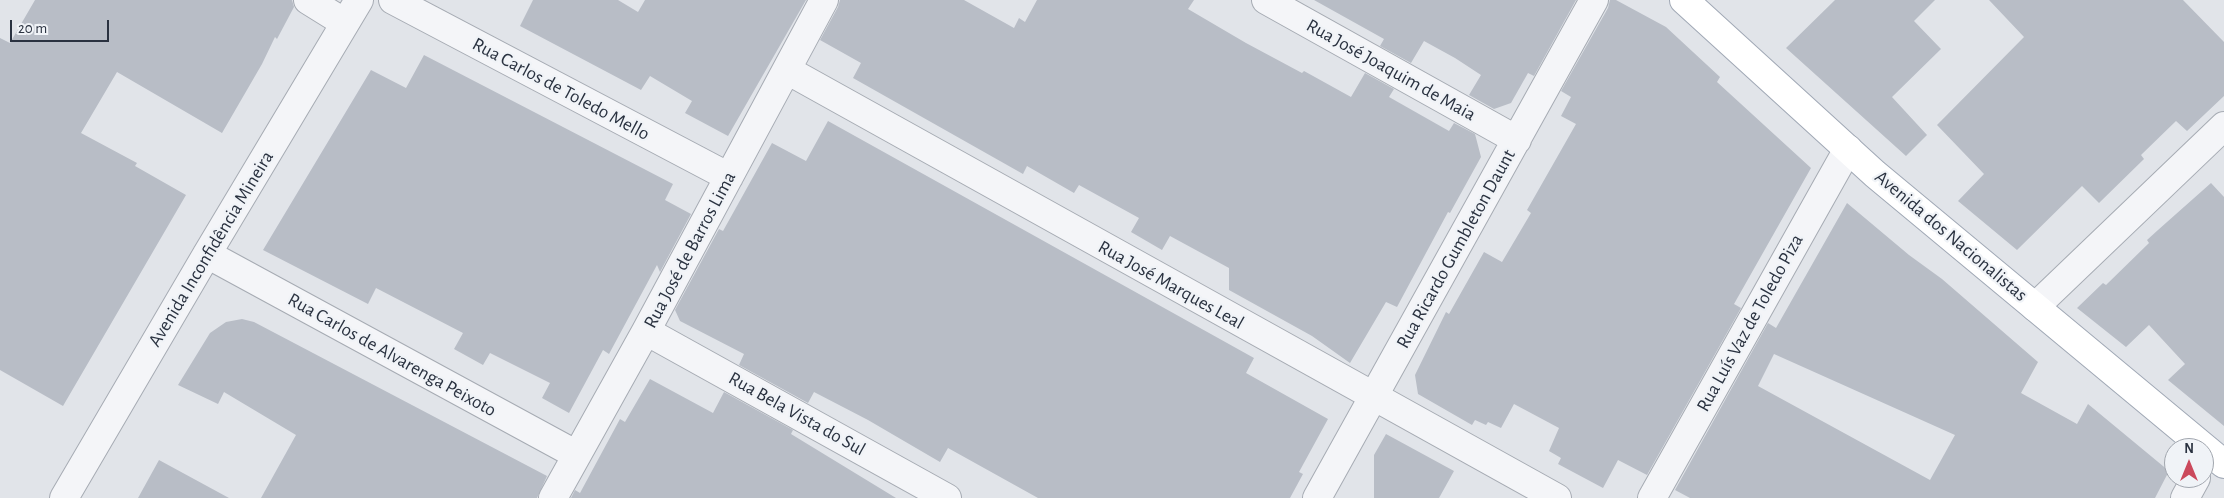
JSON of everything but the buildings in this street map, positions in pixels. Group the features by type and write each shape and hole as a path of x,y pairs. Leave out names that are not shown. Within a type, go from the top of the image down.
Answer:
{"main road":[{"name":"Avenida dos Nacionalistas","path":"1684,0 1875,174 2035,307 2186,438"}],"street":[{"path":"308,0 345,23"},
{"name":"Avenida Inconfidência Mineira","path":"64,498 359,0"},
{"name":"Rua Carlos de Toledo Mello","path":"394,0 729,177"},
{"name":"Rua José de Barros Lima","path":"554,498 824,0"},
{"name":"Rua José Joaquim de Maia","path":"1266,0 1517,140"},
{"name":"Rua Ricardo Gumbleton Daunt","path":"1318,498 1594,0"},
{"name":"Rua José Marques Leal","path":"787,70 1374,398 1557,498"},
{"path":"2035,307 2222,131"},
{"name":"Rua Luís Vaz de Toledo Piza","path":"1652,498 1848,148"},
{"name":"Rua Carlos de Alvarenga Peixoto","path":"207,254 577,455"},
{"name":"Rua Bela Vista do Sul","path":"646,331 947,498"}]}
